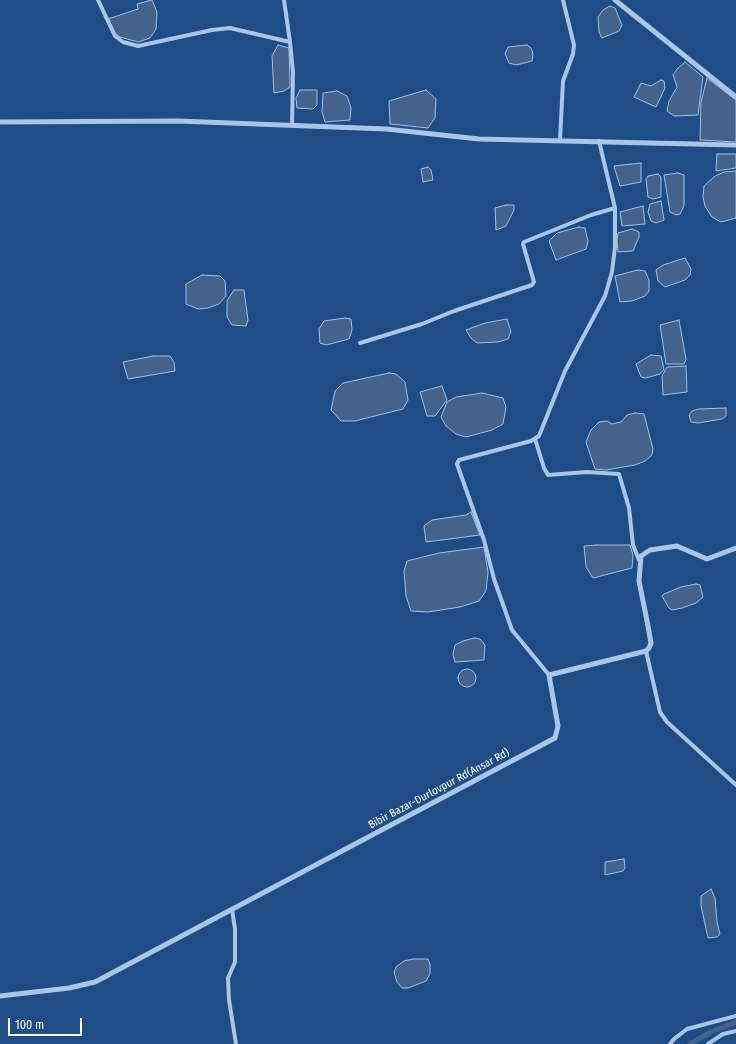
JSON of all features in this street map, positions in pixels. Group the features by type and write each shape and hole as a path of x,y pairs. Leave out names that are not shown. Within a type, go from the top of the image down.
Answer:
{"street":[{"path":"98,0 115,36 122,42 138,46 212,30 230,28 290,42"},
{"path":"284,0 293,72 292,125"},
{"path":"560,140 563,81 573,54 574,45 564,0"},
{"path":"615,0 736,97"},
{"path":"0,122 178,121 386,129 479,139 736,145"},
{"path":"599,141 615,208 616,247 612,272 605,296 565,371 541,432 535,439 459,460 457,464 484,540 494,579 512,630 548,675 646,651"},
{"path":"360,343 422,324 454,311 532,285 534,282 523,244 524,242 591,215 615,208"},
{"path":"535,439 544,468 548,475 587,472 619,474 629,508 633,545 639,560 639,581 650,643 646,651 659,707 666,722 736,785"},
{"path":"639,560 641,556 650,550 677,546 707,558 736,548"},
{"name":"Bibir Bazar-Durlovpur Rd(Ansar Rd)","path":"0,996 69,988 95,982 555,738 558,726 548,675"},
{"path":"232,908 235,929 235,962 228,978 229,1000 236,1044"},
{"path":"670,1044 687,1029 736,1016"},
{"path":"708,1044 723,1034 736,1031"}],"water":[{"path":"152,0 157,12 156,29 150,38 138,42 120,37 115,33 108,19 138,9 137,4"},
{"path":"610,6 615,8 622,25 619,31 602,38 599,32 598,17 603,10"},
{"path":"278,45 289,48 290,87 284,91 274,93 272,56"},
{"path":"527,45 531,48 533,54 532,61 516,65 509,63 505,54 508,47"},
{"path":"685,62 703,77 698,115 674,116 667,111 669,101 677,87 673,75"},
{"path":"707,78 736,100 736,142 700,140 701,102"},
{"path":"661,80 664,81 665,88 656,107 634,97 641,83 651,86"},
{"path":"300,90 317,90 317,105 313,109 297,108 296,98"},
{"path":"426,90 436,99 435,118 428,128 390,124 389,101"},
{"path":"337,91 347,96 351,108 350,120 325,122 322,112 323,93"},
{"path":"717,154 736,154 736,168 716,171"},
{"path":"641,163 641,182 620,186 614,166"},
{"path":"428,167 431,170 433,180 423,182 421,169"},
{"path":"736,171 736,218 721,222 712,217 705,206 703,197 704,186 715,176 724,172"},
{"path":"678,173 684,175 684,206 680,214 676,215 670,212 664,175"},
{"path":"658,174 661,177 661,197 653,199 648,197 646,179 648,176"},
{"path":"661,201 664,220 656,223 651,221 648,212 650,204"},
{"path":"506,205 514,205 514,210 506,226 496,230 495,208"},
{"path":"643,206 645,224 622,226 620,212"},
{"path":"579,227 585,228 588,241 586,249 556,260 549,241 557,233"},
{"path":"632,229 639,232 639,237 633,251 618,252 618,233"},
{"path":"685,258 691,269 690,275 685,280 665,287 658,281 656,270 663,265"},
{"path":"638,270 645,271 649,280 649,291 645,296 632,301 620,302 615,276"},
{"path":"202,275 220,276 225,281 226,296 219,304 208,308 198,309 186,304 186,284"},
{"path":"234,290 244,290 248,320 246,326 232,325 227,317 227,301"},
{"path":"345,318 351,319 352,330 349,339 326,345 320,343 319,329 324,321"},
{"path":"507,319 511,332 508,339 498,342 477,343 471,338 466,330 485,323"},
{"path":"679,320 686,359 684,364 666,364 660,325"},
{"path":"651,355 661,356 664,369 660,374 646,378 641,377 636,364"},
{"path":"153,356 170,356 174,362 175,371 128,379 123,362"},
{"path":"686,366 687,392 663,395 662,376 667,367"},
{"path":"389,373 396,374 405,382 408,400 403,409 355,421 341,421 331,410 335,391 343,383"},
{"path":"442,386 447,400 435,416 427,416 420,392"},
{"path":"482,393 503,398 506,407 503,424 492,430 466,437 456,434 446,426 441,417 447,402 456,397"},
{"path":"726,408 726,416 722,419 698,423 691,422 689,415 692,411 698,409"},
{"path":"635,413 644,414 653,449 652,455 645,461 635,465 606,470 595,469 586,442 591,430 599,422 607,421 612,424 621,422 627,415"},
{"path":"471,512 480,535 426,542 424,526 432,520 466,515"},
{"path":"630,545 633,555 632,568 593,578 586,567 584,546"},
{"path":"484,547 488,572 486,591 479,601 460,607 428,612 411,611 406,596 404,571 407,561 439,553"},
{"path":"696,584 700,585 703,597 696,603 682,608 672,610 669,608 662,596 664,594 681,587"},
{"path":"474,638 480,639 485,645 484,660 455,662 453,654 455,645"},
{"path":"467,669 473,672 476,678 473,684 467,687 461,684 458,678 461,672"},
{"path":"624,859 625,868 623,871 605,875 605,862"},
{"path":"711,889 715,898 717,922 720,934 717,937 708,938 701,906 701,896"},
{"path":"413,959 428,959 430,964 430,974 426,981 408,988 402,988 397,982 394,972 396,967 404,961"}],"waterway":[{"path":"690,1044 711,1032 736,1022"}]}
